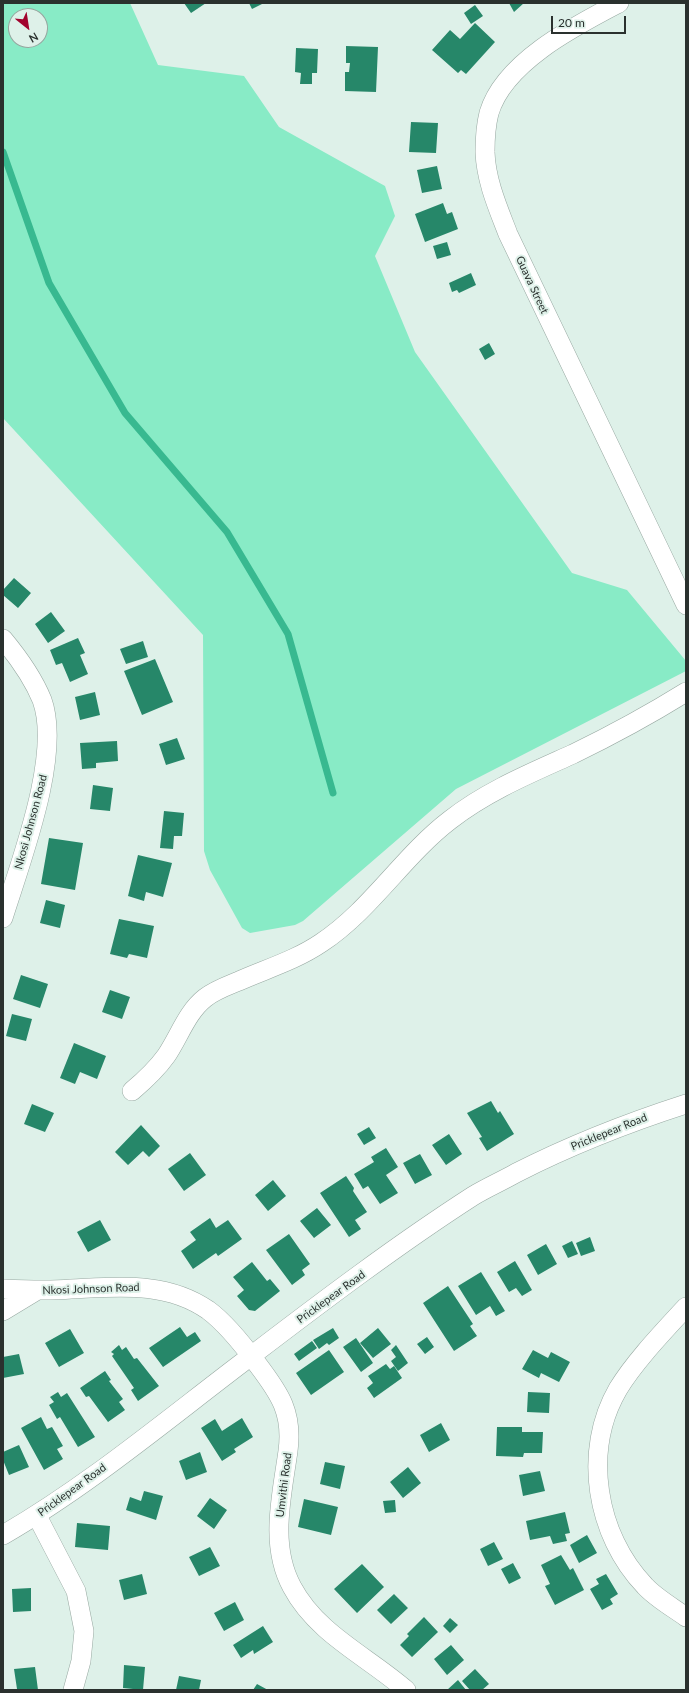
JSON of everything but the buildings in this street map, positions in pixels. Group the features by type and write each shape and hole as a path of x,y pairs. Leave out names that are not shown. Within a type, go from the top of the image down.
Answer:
{"street":[{"name":"Guava Street","path":"619,3 551,43 522,65 507,80 489,113 485,153 489,177 508,234 686,605"},
{"name":"Nkosi Johnson Road","path":"3,639 26,669 42,701 47,732 45,768 37,807 3,918"},
{"path":"132,1090 154,1072 197,1005 206,997 220,989 302,954 342,928 425,842 449,820 470,805 505,785 640,721 686,692"},
{"name":"Pricklepear Road","path":"3,1535 37,1516 172,1418 251,1356 368,1270 474,1195 542,1160 587,1140 636,1120 686,1104"},
{"name":"Nkosi Johnson Road","path":"3,1289 36,1291 120,1286 146,1287 172,1293 208,1311 227,1328 251,1356"},
{"path":"3,1310 36,1291"},
{"path":"686,1307 630,1371 618,1390 609,1408 602,1432 598,1456 598,1478 600,1500 607,1525 631,1569 645,1586 686,1617"},
{"name":"Umvithi Road","path":"251,1356 272,1384 285,1406 289,1425 288,1450 280,1500 279,1539 283,1567 291,1586 303,1606 334,1637 387,1674 406,1690"},
{"path":"37,1516 76,1591 84,1631 81,1661 73,1690"}],"green space":[{"path":"3,3 130,3 158,65 244,76 279,127 385,186 395,216 375,256 415,352 572,573 627,590 686,661 686,671 456,789 303,921 295,925 250,933 242,928 210,870 204,851 203,635 3,418"}],"waterway":[{"path":"3,152 49,283 125,413 227,532 288,634 333,793"}]}
